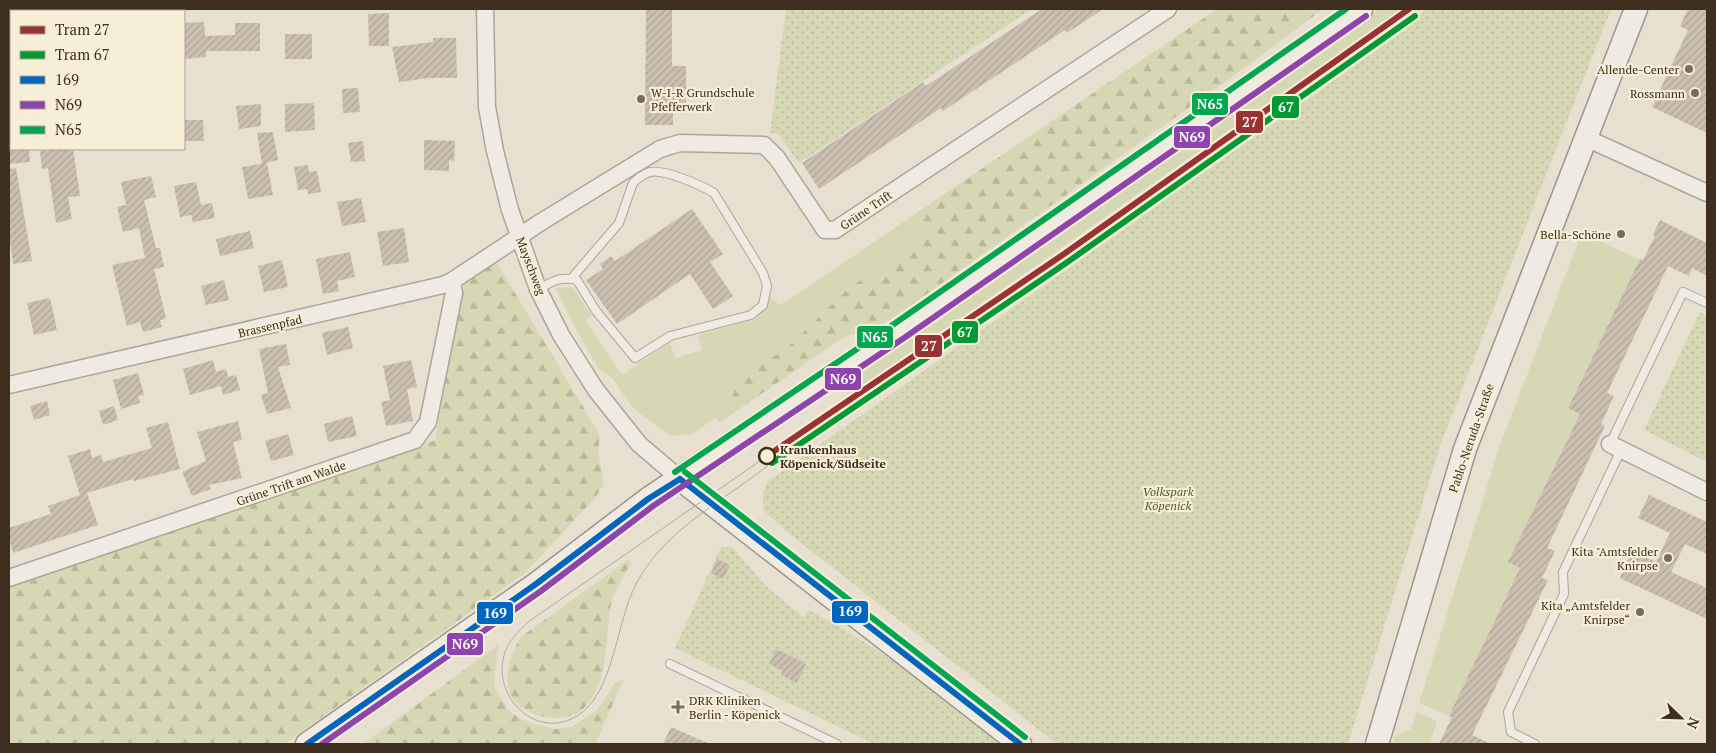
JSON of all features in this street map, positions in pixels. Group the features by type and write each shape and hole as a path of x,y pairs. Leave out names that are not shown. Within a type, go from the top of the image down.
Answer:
{"main road":[{"path":"1258,81 1281,50 1340,9"},
{"path":"307,744 536,584 648,499 899,330 1361,9"},
{"name":"Pablo-Neruda-Straße","path":"1377,744 1465,449 1636,9"},
{"path":"680,479 1020,744"}],"street":[{"name":"Mayschweg","path":"485,9 489,116 495,151 519,236 538,288 562,335 596,390 639,444 680,479"},
{"name":"Grüne Trift","path":"519,236 660,149 680,143 764,145 777,158 825,230 835,230 1168,9"},
{"path":"1586,138 1707,193"},
{"name":"Brassenpfad","path":"9,385 452,281 519,236"},
{"name":"Grüne Trift am Walde","path":"9,578 415,440 428,422 454,293 452,281"},
{"path":"1616,447 1707,492"}],"lane":[{"path":"538,288 564,277 571,279 577,280 596,311 635,358 670,336 751,315 763,305 767,294 763,274 714,193 702,185 659,172 650,172 633,182 620,224 571,279"},
{"path":"1535,744 1511,732 1508,712 1564,594 1563,572 1683,292 1707,303"},
{"path":"670,664 837,744"}],"green space":[{"path":"786,9 1032,9 799,163 778,134 770,133"},
{"path":"1217,9 1323,9 1246,67 900,313 885,323 841,339 735,412 732,397 739,380 788,347 851,286 891,262 917,236 924,208"},
{"path":"1379,9 1402,9 851,395 842,384"},
{"name":"Volkspark Köpenick","path":"1426,9 1611,9 1441,443 1348,744 1057,744 786,531 763,510 763,494 767,482 1407,29"},
{"path":"924,208 919,232 911,243 891,262 851,286 788,347 754,371 732,396 735,412 720,423 716,417 693,434 670,436 633,408 612,378 599,369 576,330 555,288 573,287 592,316 585,320 622,375 670,342 675,358 702,350 698,335 755,319 762,313 768,297 781,305"},
{"path":"1582,232 1640,260 1568,407 1580,414 1508,562 1520,568 1449,716 1419,703 1500,445"},
{"path":"497,263 600,435 598,452 604,484 595,498 525,573 284,744 9,744 9,583 435,440 464,282"},
{"path":"1700,312 1707,316 1707,462 1644,430"},
{"path":"721,547 733,548 766,586 803,617 809,610 835,624 934,690 1005,744 874,744 675,648"},
{"path":"628,560 631,563 612,599 605,660 598,686 592,698 583,709 574,715 563,718 539,716 518,704 512,696 507,679 508,666 512,654 522,636"},
{"path":"498,645 494,686 508,710 522,720 554,729 572,727 597,710 615,683 624,679 595,744 363,744"},
{"path":"1417,712 1437,721 1430,744 1393,744 1395,736 1411,730"}],"building":[{"path":"646,9 672,9 672,66 686,66 686,103 673,103 673,125 645,125"},
{"path":"1042,9 1103,9 1067,33 1065,30 943,111 941,108 819,189 802,163 923,82 926,86"},
{"name":"Allende-Center","path":"1688,9 1707,9 1707,133 1652,107 1688,30 1680,26"},
{"path":"389,13 389,46 369,46 368,14"},
{"path":"204,22 205,36 235,35 235,23 260,23 260,51 206,51 206,57 185,59 185,23"},
{"path":"285,34 312,34 312,59 285,59"},
{"path":"433,38 456,38 457,78 428,78 399,82 392,47 433,42"},
{"path":"358,88 360,112 343,113 342,89"},
{"path":"314,103 315,130 285,132 285,104"},
{"path":"261,104 261,126 239,129 236,106"},
{"path":"185,120 203,120 204,141 185,141"},
{"path":"273,132 278,160 262,164 257,133"},
{"path":"424,140 455,141 454,161 449,160 449,171 424,170"},
{"path":"363,141 365,161 351,162 348,143"},
{"path":"9,149 29,150 30,162 9,164"},
{"path":"73,150 80,196 68,197 72,219 56,223 48,168 42,169 40,151"},
{"path":"267,163 273,195 248,199 242,167"},
{"path":"308,165 309,172 317,171 321,192 308,194 307,189 298,190 294,167"},
{"path":"16,168 32,261 13,264 9,233 9,169"},
{"path":"151,176 156,197 144,200 156,248 160,248 164,267 154,269 166,318 160,320 162,327 143,332 140,322 127,326 112,265 145,258 139,228 123,232 117,207 126,205 121,182"},
{"path":"196,182 201,205 212,203 215,218 193,222 191,215 180,217 174,186"},
{"path":"361,198 366,222 342,226 337,202"},
{"path":"692,209 723,254 710,262 733,296 713,309 690,274 617,324 586,280 603,269 600,264 611,256 615,261"},
{"path":"1660,220 1707,243 1707,276 1692,268 1689,276 1668,266 1607,393 1614,396 1601,424 1605,426 1547,548 1555,551 1542,578 1548,580 1472,735 1491,744 1439,744 1452,717 1449,716 1520,568 1508,562 1580,414 1568,408 1640,259 1643,260 1655,236 1653,235"},
{"path":"404,228 409,262 383,266 377,232"},
{"path":"250,231 254,248 220,256 216,239"},
{"path":"350,252 355,277 337,281 339,291 323,294 316,259"},
{"path":"282,260 288,287 264,292 258,266"},
{"path":"224,280 229,300 206,305 201,286"},
{"path":"50,298 57,330 34,335 27,303"},
{"path":"348,327 353,348 327,355 322,333"},
{"path":"286,344 290,365 278,367 291,408 267,414 261,395 268,393 259,349"},
{"path":"213,360 216,372 226,369 228,377 236,375 240,390 223,395 221,386 190,395 183,369"},
{"path":"411,360 417,387 407,389 413,421 386,426 381,402 390,400 383,366"},
{"path":"138,373 144,395 138,396 140,403 121,409 113,380"},
{"path":"47,401 50,415 34,420 30,406"},
{"path":"114,406 118,420 103,425 99,411"},
{"path":"352,416 357,436 328,442 324,424"},
{"path":"238,421 242,440 233,442 242,478 209,485 211,489 192,496 182,472 206,461 197,432"},
{"path":"168,422 180,469 134,481 133,479 87,493 98,525 13,553 9,539 9,528 51,514 48,506 80,495 68,456 90,449 92,458 101,455 103,462 152,448 146,428"},
{"path":"288,434 294,455 271,461 265,441"},
{"name":"Kita \"Amtsfelder Knirpse","path":"1649,495 1707,522 1707,554 1685,544 1671,572 1707,588 1707,619 1620,578 1632,551 1656,562 1670,533 1638,518"},
{"path":"717,559 730,565 723,579 711,573"},
{"path":"776,649 806,664 797,683 781,675 783,671 769,664"},
{"path":"671,727 710,744 663,744"}],"tram line":[{"name":"27","path":"767,456 1064,254 1409,9"},
{"name":"67","path":"772,463 1069,261 1415,16"},
{"path":"767,456 528,622 521,629 505,652 502,668 504,684 510,698 520,710 532,718 546,723 562,722 577,716 589,706 607,675 629,600 636,584 657,553 698,516 848,409"}],"transit line":[{"name":"N65","path":"675,472 894,324 1346,9"},
{"name":"N69","path":"322,744 541,591 653,506 904,338 1366,16"},
{"name":"N65","path":"685,472 1025,737"},
{"name":"169","path":"680,479 1020,744"},
{"name":"169","path":"307,744 536,584 648,499 680,479"}],"place":[{"name":"Allende-Center","path":"1689,69"},
{"name":"Rossmann","path":"1695,93"},
{"name":"W-I-R Grundschule Pfefferwerk","path":"641,99"},
{"name":"Bella-Schöne","path":"1621,234"},
{"name":"Krankenhaus Köpenick/Südseite","path":"767,456"},
{"name":"Kita \"Amtsfelder Knirpse","path":"1668,558"},
{"name":"Kita „Amtsfelder Knirpse“","path":"1640,612"},
{"name":"DRK Kliniken Berlin - Köpenick","path":"678,707"}]}
